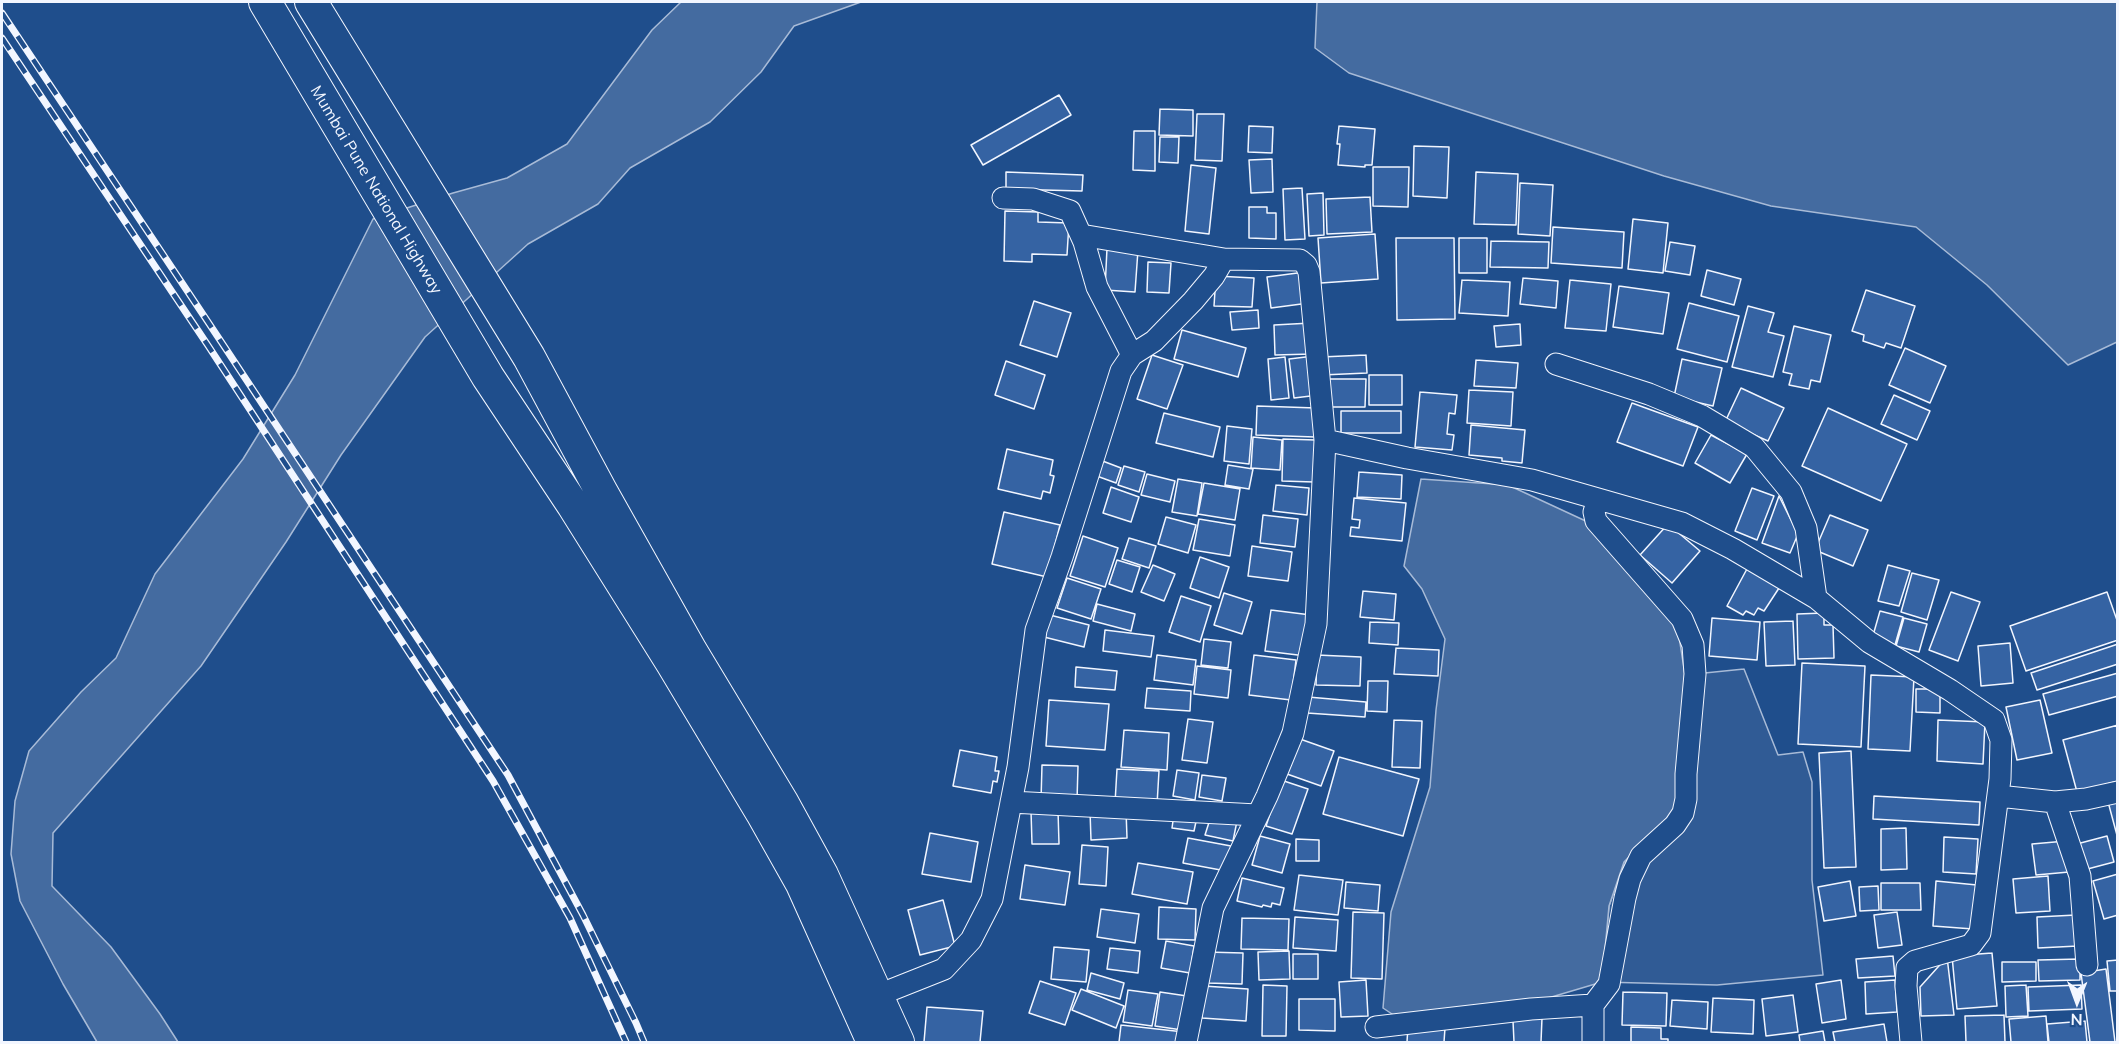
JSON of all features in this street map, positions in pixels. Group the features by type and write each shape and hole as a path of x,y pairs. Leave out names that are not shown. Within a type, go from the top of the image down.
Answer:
{"highway":[{"name":"Mumbai Pune National Highway","path":"265,2 488,377 579,515 729,757 866,1000"},
{"path":"310,2 529,357 674,621 782,802 822,874 866,1000 873,1042"},
{"path":"866,1000 898,1042"}],"street":[{"path":"1003,198 1033,199 1070,211 1081,235 1097,287 1132,355"},
{"path":"1081,235 1224,259 1300,260 1309,272 1325,440 1316,624 1293,734 1213,908 1186,1042"},
{"path":"866,1000 944,969 971,940 992,899 1018,767 1036,630 1070,536 1120,371 1132,355 1154,341 1193,301 1214,276 1224,259"},
{"path":"1556,364 1649,394 1692,412 1754,447 1791,492 1806,528 1816,598"},
{"path":"1325,440 1407,458 1532,480 1682,523 1733,549 1816,598 1869,642 1958,695 1994,720 2001,740 2001,779 1980,933 1971,945 1915,961 1907,968 1906,986 1911,1042"},
{"path":"1593,1042 1593,1005 1609,984 1630,879 1641,856 1675,825 1683,813 1686,800 1686,774 1695,674 1694,645 1682,619 1596,521 1594,512 1598,499"},
{"path":"1998,796 2055,802 2086,799 2118,792"},
{"path":"1011,802 1257,815"},
{"path":"2055,802 2080,876 2087,965"},
{"path":"1376,1027 1531,1009 1593,1005"}],"shaded area":[{"path":"681,2 861,2 794,26 761,72 710,122 630,168 598,204 528,244 425,337 341,455 286,542 201,666 53,833 52,886 111,947 178,1042 97,1042 63,984 20,901 11,854 15,801 29,751 81,692 116,658 155,574 243,459 295,375 373,219 507,178 567,144 652,30"},
{"path":"1317,2 2117,2 2117,342 2068,365 1987,285 1916,227 1771,206 1664,176 1349,73 1315,48"},
{"path":"1421,479 1508,485 1590,523 1677,624 1685,675 1677,808 1624,862 1609,906 1602,982 1538,1001 1401,1020 1383,1008 1391,912 1430,787 1445,639 1422,589 1404,566"},
{"path":"1744,669 1778,755 1803,752 1812,782 1812,880 1823,975 1717,985 1602,982 1609,906 1624,862 1677,808 1685,675"}],"building":[{"path":"1059,95 1071,115 983,165 971,145"},
{"path":"1160,109 1193,110 1193,136 1159,135"},
{"path":"1197,114 1224,114 1222,161 1195,160"},
{"path":"1249,126 1273,127 1272,153 1248,152"},
{"path":"1339,126 1375,129 1372,165 1365,165 1365,167 1338,165"},
{"path":"1134,131 1155,131 1155,171 1133,170"},
{"path":"1160,137 1179,137 1178,163 1159,162"},
{"path":"1414,146 1449,147 1447,198 1413,196"},
{"path":"1272,159 1273,192 1251,193 1249,160"},
{"path":"1191,165 1216,168 1209,234 1185,231"},
{"path":"1373,167 1409,167 1408,207 1373,206"},
{"path":"1006,172 1083,175 1082,191 1006,189"},
{"path":"1476,172 1518,174 1516,225 1474,224"},
{"path":"1520,183 1553,185 1550,236 1518,234"},
{"path":"1302,188 1305,239 1285,240 1283,189"},
{"path":"1323,193 1324,235 1309,236 1307,194"},
{"path":"1370,197 1372,232 1327,234 1326,199"},
{"path":"1249,207 1267,207 1267,213 1276,213 1276,239 1249,238"},
{"path":"1005,211 1038,212 1038,222 1069,223 1067,255 1032,254 1032,262 1004,261"},
{"path":"1633,219 1668,223 1663,273 1628,269"},
{"path":"1553,227 1624,232 1622,268 1551,263"},
{"path":"1375,234 1378,279 1321,283 1318,238"},
{"path":"1396,238 1454,238 1455,319 1397,320"},
{"path":"1459,238 1487,238 1487,273 1459,273"},
{"path":"1491,241 1549,242 1548,268 1490,267"},
{"path":"1670,242 1695,246 1690,275 1665,271"},
{"path":"1107,248 1138,250 1135,292 1105,290"},
{"path":"1148,262 1171,263 1169,293 1147,292"},
{"path":"1707,270 1741,279 1734,305 1701,296"},
{"path":"1305,272 1309,303 1271,308 1267,277"},
{"path":"1216,276 1254,278 1252,307 1214,306"},
{"path":"1523,278 1558,281 1556,308 1520,304"},
{"path":"1462,280 1510,282 1508,316 1459,313"},
{"path":"1570,280 1611,284 1606,331 1565,328"},
{"path":"1619,286 1669,293 1663,334 1613,327"},
{"path":"1866,290 1915,306 1901,348 1886,343 1884,348 1863,341 1864,335 1852,331"},
{"path":"1034,301 1071,313 1057,357 1020,345"},
{"path":"1689,303 1739,316 1727,362 1677,349"},
{"path":"1748,306 1774,313 1768,332 1784,336 1773,377 1732,367"},
{"path":"1258,310 1259,328 1232,330 1230,312"},
{"path":"1311,323 1312,354 1275,355 1274,325"},
{"path":"1520,324 1521,345 1496,347 1494,326"},
{"path":"1794,326 1831,335 1820,382 1811,380 1809,389 1789,385 1792,374 1783,372"},
{"path":"1182,330 1246,348 1238,377 1174,359"},
{"path":"1905,348 1946,366 1930,403 1889,385"},
{"path":"1152,355 1183,365 1167,409 1137,399"},
{"path":"1366,355 1367,373 1322,375 1321,357"},
{"path":"1314,356 1319,395 1294,398 1289,359"},
{"path":"1285,357 1289,398 1271,400 1268,359"},
{"path":"1682,359 1722,368 1713,406 1674,397"},
{"path":"1476,360 1518,363 1516,388 1474,386"},
{"path":"1006,361 1045,375 1034,409 995,395"},
{"path":"1369,375 1402,375 1402,405 1369,405"},
{"path":"1325,379 1366,379 1365,407 1325,407"},
{"path":"1741,388 1784,408 1768,441 1725,422"},
{"path":"1469,390 1513,392 1511,426 1467,423"},
{"path":"1420,392 1457,395 1455,414 1449,413 1447,434 1454,435 1452,450 1415,447"},
{"path":"1894,395 1930,411 1917,440 1881,424"},
{"path":"1632,403 1698,427 1683,466 1617,442"},
{"path":"1257,406 1316,408 1315,437 1256,435"},
{"path":"1828,408 1907,444 1881,501 1802,466"},
{"path":"1341,411 1401,411 1401,433 1341,433"},
{"path":"1164,413 1220,427 1213,457 1156,443"},
{"path":"1471,425 1525,430 1522,463 1502,461 1502,458 1469,455"},
{"path":"1227,426 1252,429 1249,464 1224,461"},
{"path":"1711,435 1747,454 1730,483 1695,463"},
{"path":"1253,437 1282,440 1280,470 1251,468"},
{"path":"1283,439 1316,440 1314,482 1282,481"},
{"path":"1007,449 1053,460 1050,475 1054,476 1050,493 1043,491 1041,499 998,489"},
{"path":"1100,460 1121,468 1116,483 1094,475"},
{"path":"1228,465 1253,469 1249,489 1225,485"},
{"path":"1124,466 1145,472 1139,492 1118,485"},
{"path":"1359,472 1402,475 1401,499 1357,497"},
{"path":"1147,474 1175,481 1170,502 1141,495"},
{"path":"1178,479 1202,483 1197,516 1172,512"},
{"path":"1204,483 1240,489 1235,520 1198,514"},
{"path":"1276,485 1309,488 1307,515 1273,511"},
{"path":"1111,487 1139,497 1131,522 1103,513"},
{"path":"1752,488 1774,496 1757,540 1735,531"},
{"path":"1779,496 1798,534 1790,553 1762,543"},
{"path":"1354,498 1406,503 1402,541 1350,536 1351,527 1359,528 1360,520 1352,519"},
{"path":"1004,512 1060,525 1047,577 992,564"},
{"path":"1263,515 1298,519 1295,547 1260,543"},
{"path":"1830,515 1868,530 1853,566 1815,550"},
{"path":"1166,517 1196,525 1188,553 1158,544"},
{"path":"1199,519 1235,525 1230,556 1193,550"},
{"path":"1668,524 1700,551 1672,583 1640,555"},
{"path":"1083,536 1118,548 1105,587 1070,576"},
{"path":"1129,538 1156,546 1149,568 1122,559"},
{"path":"1252,546 1292,552 1288,581 1248,576"},
{"path":"1200,557 1229,567 1219,598 1190,588"},
{"path":"1117,560 1140,567 1132,592 1109,584"},
{"path":"1153,565 1175,574 1164,601 1141,592"},
{"path":"1888,565 1910,571 1899,606 1878,601"},
{"path":"1748,567 1781,585 1764,611 1758,608 1754,615 1746,611 1743,615 1727,606"},
{"path":"1912,573 1939,580 1927,620 1901,612"},
{"path":"1067,578 1101,589 1091,619 1057,608"},
{"path":"1363,591 1396,594 1394,620 1360,617"},
{"path":"1951,592 1980,602 1958,661 1929,650"},
{"path":"2107,592 2118,623 2118,640 2026,671 2010,626"},
{"path":"1224,593 1252,602 1242,634 1214,625"},
{"path":"1181,596 1211,606 1200,642 1169,632"},
{"path":"1097,604 1135,614 1131,631 1093,621"},
{"path":"1271,610 1311,615 1306,656 1265,651"},
{"path":"1880,611 1903,617 1895,645 1872,639"},
{"path":"1824,613 1824,625 1833,625 1834,658 1798,659 1797,614"},
{"path":"1046,614 1089,625 1084,647 1040,636"},
{"path":"1712,618 1760,622 1757,660 1709,656"},
{"path":"1904,618 1927,624 1919,652 1896,646"},
{"path":"1793,621 1795,665 1766,666 1764,622"},
{"path":"1370,622 1399,623 1398,645 1369,643"},
{"path":"1105,630 1154,636 1151,657 1103,651"},
{"path":"1204,639 1231,642 1228,668 1201,665"},
{"path":"2010,643 2013,683 1981,686 1978,646"},
{"path":"2118,644 2118,664 2037,690 2031,673"},
{"path":"1396,648 1439,650 1438,676 1394,674"},
{"path":"1157,655 1196,660 1193,685 1154,680"},
{"path":"1254,655 1296,660 1291,700 1249,695"},
{"path":"1317,655 1361,657 1360,686 1316,685"},
{"path":"1802,663 1865,666 1861,747 1798,744"},
{"path":"1197,666 1231,670 1228,698 1194,694"},
{"path":"1076,667 1117,671 1115,690 1075,687"},
{"path":"2118,673 2118,696 2049,715 2043,694"},
{"path":"1871,675 1914,677 1910,751 1868,749"},
{"path":"1368,681 1388,681 1387,712 1367,711"},
{"path":"1147,688 1191,691 1190,711 1145,708"},
{"path":"1916,689 1940,689 1940,713 1916,712"},
{"path":"1308,697 1366,702 1365,717 1307,713"},
{"path":"1049,700 1109,704 1105,750 1046,746"},
{"path":"2040,700 2052,753 2017,760 2006,707"},
{"path":"1188,719 1213,722 1207,763 1182,760"},
{"path":"1394,720 1422,721 1420,768 1392,767"},
{"path":"1938,720 1985,722 1983,764 1937,761"},
{"path":"2118,725 2118,781 2077,792 2063,740"},
{"path":"1124,730 1169,733 1167,770 1121,767"},
{"path":"1300,739 1334,751 1321,786 1287,774"},
{"path":"960,750 997,757 995,771 999,771 997,782 993,781 991,793 953,786"},
{"path":"1851,751 1856,867 1824,868 1819,753"},
{"path":"1339,757 1419,779 1403,836 1323,814"},
{"path":"1042,765 1078,766 1077,801 1041,800"},
{"path":"1117,769 1159,771 1157,805 1115,803"},
{"path":"1177,770 1199,773 1195,800 1173,796"},
{"path":"1202,775 1226,778 1222,801 1199,797"},
{"path":"1281,780 1308,789 1292,834 1266,826"},
{"path":"2118,795 2118,839 2107,798"},
{"path":"1874,796 1980,802 1979,825 1873,819"},
{"path":"1058,810 1059,844 1032,844 1031,811"},
{"path":"1126,810 1127,838 1091,840 1090,811"},
{"path":"1174,814 1197,817 1194,831 1172,828"},
{"path":"1211,816 1237,821 1233,841 1205,835"},
{"path":"1906,828 1907,869 1881,870 1881,829"},
{"path":"930,833 978,842 971,882 922,874"},
{"path":"1260,836 1290,844 1282,873 1252,865"},
{"path":"2107,836 2114,862 2080,871 2073,845"},
{"path":"1944,837 1978,839 1976,874 1943,872"},
{"path":"1188,838 1231,846 1226,871 1183,863"},
{"path":"1296,839 1319,840 1319,861 1296,861"},
{"path":"2066,841 2069,872 2036,875 2032,844"},
{"path":"1082,845 1108,847 1106,886 1079,884"},
{"path":"1138,863 1193,872 1187,904 1132,894"},
{"path":"1025,865 1070,872 1065,905 1020,899"},
{"path":"2118,874 2118,915 2104,919 2093,881"},
{"path":"1299,875 1343,880 1338,915 1294,910"},
{"path":"2048,876 2050,911 2016,913 2013,879"},
{"path":"1242,878 1284,888 1280,905 1272,903 1271,907 1263,905 1262,907 1237,901"},
{"path":"1850,881 1856,916 1824,921 1818,887"},
{"path":"1936,881 1977,885 1973,929 1933,926"},
{"path":"1346,882 1380,885 1378,911 1344,908"},
{"path":"1881,883 1920,883 1921,910 1881,910"},
{"path":"1878,886 1879,910 1860,911 1859,887"},
{"path":"943,900 955,946 920,955 908,910"},
{"path":"1159,907 1196,909 1195,940 1158,939"},
{"path":"1101,909 1139,914 1135,943 1097,937"},
{"path":"1353,912 1384,913 1382,979 1351,978"},
{"path":"1897,912 1902,945 1878,948 1874,915"},
{"path":"2076,915 2078,946 2038,948 2037,917"},
{"path":"1295,917 1338,920 1336,951 1293,948"},
{"path":"1242,918 1289,919 1288,950 1241,949"},
{"path":"1166,941 1194,946 1190,973 1161,968"},
{"path":"1054,947 1089,950 1086,982 1051,979"},
{"path":"1110,948 1140,951 1138,973 1107,969"},
{"path":"1289,951 1290,979 1259,980 1258,952"},
{"path":"1206,952 1243,953 1242,984 1206,983"},
{"path":"1992,953 1997,1006 1957,1009 1952,956"},
{"path":"1293,954 1318,954 1318,979 1293,979"},
{"path":"1893,956 1895,976 1858,978 1856,959"},
{"path":"1947,957 1954,1015 1921,1016 1920,987"},
{"path":"2080,959 2080,980 2039,981 2038,960"},
{"path":"2118,960 2118,991 2110,991 2107,961"},
{"path":"2002,962 2036,962 2036,981 2002,982"},
{"path":"2106,969 2115,1042 2090,1042 2081,973"},
{"path":"1091,973 1124,983 1120,999 1087,990"},
{"path":"1366,980 1368,1016 1341,1017 1339,982"},
{"path":"1841,980 1846,1019 1822,1023 1816,984"},
{"path":"1895,980 1897,1012 1866,1014 1865,982"},
{"path":"1040,981 1076,993 1065,1025 1029,1013"},
{"path":"1263,985 1287,986 1286,1036 1262,1036"},
{"path":"2026,985 2028,1016 2006,1017 2005,986"},
{"path":"2081,985 2082,1009 2029,1011 2028,987"},
{"path":"1204,986 1248,989 1246,1021 1202,1018"},
{"path":"1081,989 1124,1006 1116,1028 1072,1010"},
{"path":"1128,990 1158,994 1152,1026 1123,1022"},
{"path":"1160,992 1187,996 1182,1030 1155,1026"},
{"path":"1623,992 1667,993 1666,1026 1622,1025"},
{"path":"1793,995 1798,1032 1766,1036 1762,999"},
{"path":"1713,998 1754,1000 1753,1034 1711,1032"},
{"path":"1299,999 1335,999 1335,1031 1299,1030"},
{"path":"1672,1000 1708,1002 1707,1029 1670,1026"},
{"path":"927,1007 983,1011 980,1042 924,1042"},
{"path":"2004,1015 2005,1042 1966,1042 1965,1016"},
{"path":"2046,1016 2048,1042 2011,1042 2009,1019"},
{"path":"1542,1018 1541,1042 1514,1042 1513,1021"},
{"path":"2085,1021 2087,1042 2049,1042 2047,1024"},
{"path":"1884,1024 1887,1042 1835,1042 1833,1032"},
{"path":"1121,1025 1184,1032 1183,1042 1119,1042"},
{"path":"1408,1026 1445,1028 1444,1042 1407,1042"},
{"path":"1631,1027 1661,1028 1661,1039 1668,1039 1668,1042 1631,1042"},
{"path":"1823,1031 1825,1042 1800,1042 1799,1035"}],"railway":[{"path":"2,13 508,775 583,915 644,1042"},
{"path":"2,38 207,344 493,781 570,918 626,1042"}]}
